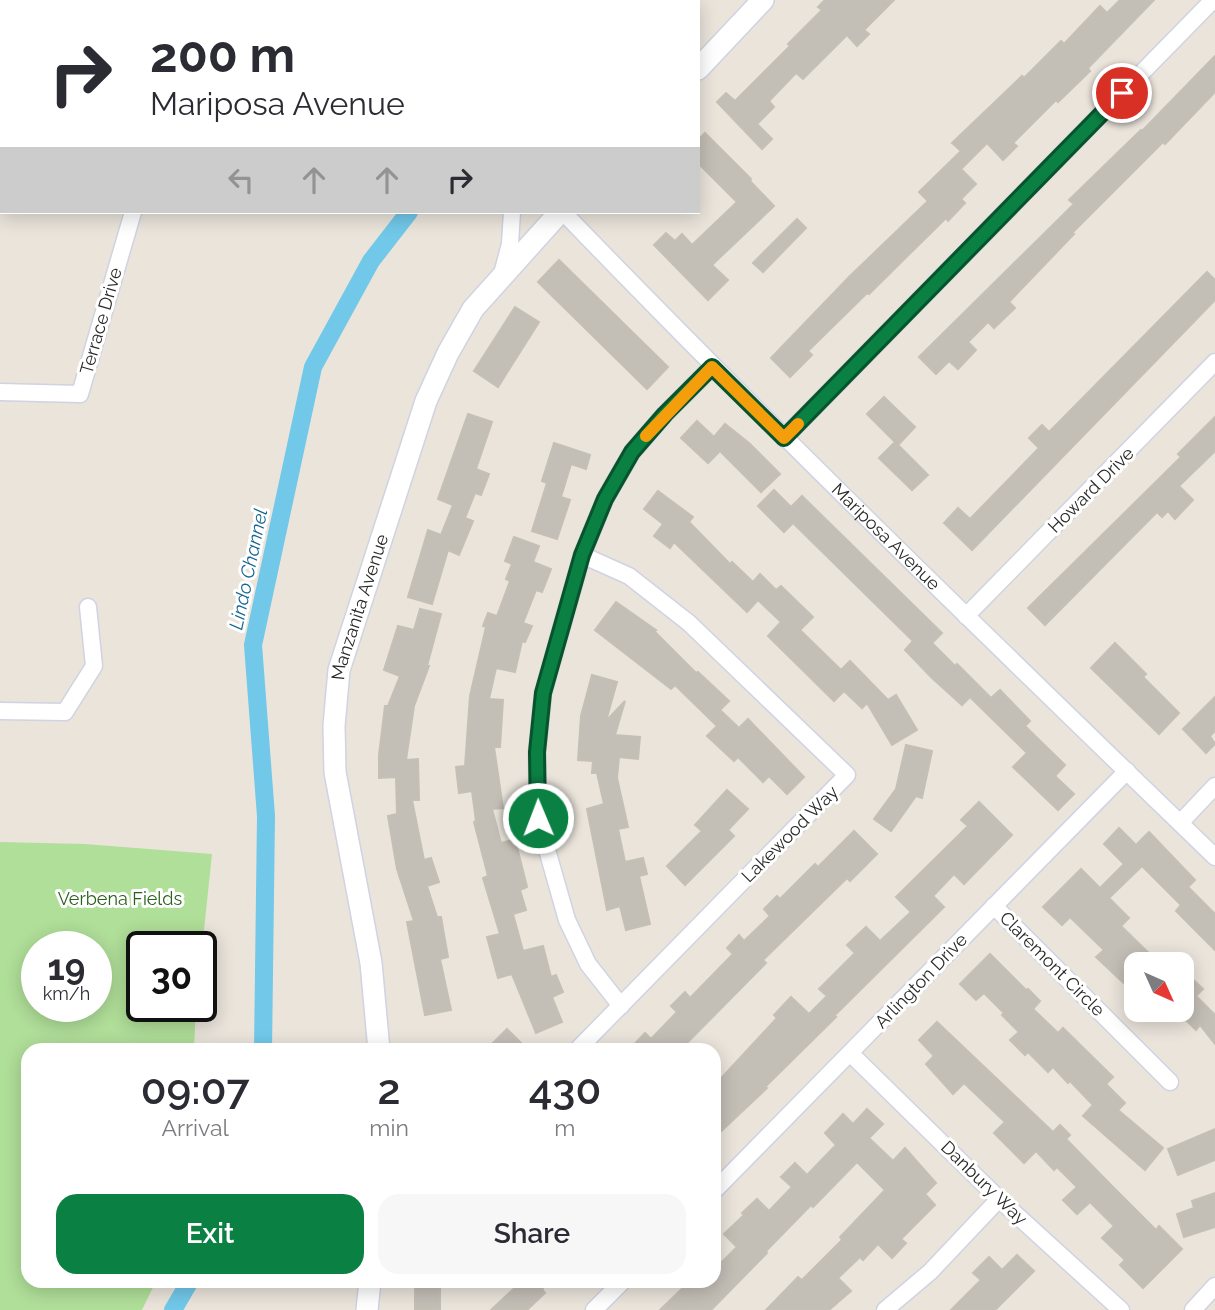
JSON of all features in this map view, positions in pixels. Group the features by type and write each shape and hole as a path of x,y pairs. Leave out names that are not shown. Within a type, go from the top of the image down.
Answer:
{"street":[{"path":"700,67 764,0"},
{"path":"784,438 1213,0"},
{"name":"Terrace Drive","path":"0,393 80,394 132,214"},
{"path":"502,274 510,243 512,214"},
{"name":"Manzanita Avenue","path":"378,1043 371,963 335,772 334,726 339,670 426,401 448,353 473,309 559,214"},
{"name":"Mariposa Avenue","path":"563,214 712,367 1215,857"},
{"name":"Howard Drive","path":"966,616 1215,362"},
{"path":"621,1006 588,964 568,920 538,818 537,752 543,693 582,555 605,499 632,452 712,367"},
{"name":"Lakewood Way","path":"582,555 629,576 689,623 847,775 585,1043"},
{"path":"0,711 65,712 94,666 88,607"},
{"name":"Arlington Drive","path":"721,1184 1127,771"},
{"path":"1180,823 1215,786"},
{"name":"Claremont Circle","path":"994,906 1170,1082"},
{"name":"Danbury Way","path":"850,1053 999,1199 1121,1310"},
{"path":"885,1310 930,1272 999,1199"},
{"path":"1193,1310 1215,1286"},
{"path":"368,1310 370,1288"},
{"path":"594,1310 616,1288"}],"green space":[{"name":"Verbena Fields","path":"0,842 85,844 212,854 204,931 126,931 126,1022 195,1022 194,1043 21,1043 21,1288 153,1288 142,1310 0,1310"}],"building":[{"path":"825,0 894,0 864,30 869,34 857,46 847,35 803,79 796,73 769,101 774,107 757,124 772,139 762,149 717,102 726,93 735,101 790,46 788,44 822,10 818,7"},
{"path":"1120,0 1154,0 1088,68 1090,71 1013,143 1017,146 1003,160 987,143 961,169 976,184 961,199 965,203 948,221 946,218 808,351 812,355 790,377 771,358 850,276 928,201 919,192 961,151 952,143 1061,41 1064,44 1100,6 1107,13"},
{"path":"1215,56 1215,92 1072,233 1074,234 1009,302 1015,308 994,328 988,322 968,342 976,350 958,369 949,361 936,374 919,357 1074,204 1069,200 1142,131"},
{"path":"705,133 774,206 712,265 728,280 708,300 654,245 666,233 675,241 682,234 692,245 737,202 700,165 700,138"},
{"path":"797,219 806,228 763,272 753,263"},
{"path":"559,260 668,367 647,389 538,282"},
{"path":"1207,272 1215,280 1215,300 972,550 944,523 958,508 970,519 1039,448 1029,438 1042,425 1049,432"},
{"path":"515,307 539,322 498,387 474,371"},
{"path":"884,397 915,427 898,445 928,475 912,490 879,458 895,442 867,414"},
{"path":"468,414 492,422 476,469 489,474 481,495 475,493 465,518 473,521 459,555 448,550 432,604 408,597 428,530 441,535 453,505 438,499"},
{"path":"1215,417 1215,451 1179,486 1193,500 1175,519 1168,511 1162,517 1157,512 1045,625 1028,608 1181,457 1178,454"},
{"path":"697,421 714,437 725,424 780,474 761,492 720,451 708,463 681,438"},
{"path":"554,443 590,455 586,469 571,464 561,497 570,500 557,539 532,531 547,483 542,481"},
{"path":"774,490 791,507 802,496 942,633 932,643 955,666 957,664 991,698 1000,690 1030,721 1025,726 1065,765 1055,776 1074,794 1058,810 1013,767 1027,753 970,697 962,705 932,678 905,650 913,641 793,523 784,532 758,506"},
{"path":"658,491 693,517 689,522 730,564 732,562 753,582 760,574 776,590 781,586 813,617 800,630 841,670 850,661 888,700 896,695 917,730 892,745 867,703 862,708 844,691 834,701 768,636 781,622 758,600 747,612 674,542 670,548 654,536 663,524 644,509"},
{"path":"514,537 539,546 533,562 551,569 542,592 536,590 523,623 532,626 525,642 522,641 515,672 496,668 489,699 503,700 500,747 494,747 503,808 492,809 501,843 515,839 527,887 520,890 526,910 513,914 523,951 543,946 551,977 556,975 563,992 552,997 562,1022 536,1033 512,974 498,978 487,937 500,934 483,878 488,876 474,822 472,791 459,793 456,767 465,766 470,696 486,627 483,626 488,613 497,616 510,581 506,579 512,564 505,561"},
{"path":"616,602 656,630 654,631 696,673 729,701 720,710 739,728 748,719 804,777 787,794 769,776 763,782 738,757 734,761 707,736 717,726 675,685 671,689 595,630"},
{"path":"420,609 441,614 429,666 414,706 406,760 418,759 419,800 412,800 424,860 431,858 439,882 427,886 437,917 441,917 448,957 440,959 451,1010 425,1015 407,922 414,921 397,869 388,816 397,814 396,777 379,778 385,706 388,706 400,676 384,670 398,626 414,630"},
{"path":"1115,643 1146,674 1143,677 1179,713 1159,734 1091,668"},
{"path":"592,675 617,682 606,721 625,701 615,735 640,737 638,759 619,757 617,778 628,827 618,829 625,862 643,858 647,874 639,876 650,924 626,930 620,906 607,910 587,809 604,804 597,773 592,773 593,761 578,760 581,716"},
{"path":"1215,697 1215,731 1210,736 1215,744 1206,753 1183,729"},
{"path":"906,745 932,751 922,798 916,796 891,831 874,819 896,789"},
{"path":"727,790 748,809 728,830 734,836 685,885 667,866 702,831 695,825"},
{"path":"979,802 1012,835 964,884 954,874 933,896 944,907 721,1131 721,1078 777,1018 774,1015 791,997 809,1014 827,996 819,989 855,953 847,945 866,927 880,941 911,912 896,897 968,826 961,820"},
{"path":"1119,828 1136,845 1149,832 1195,880 1188,887 1215,914 1215,950 1176,911 1181,905 1142,866 1109,898 1129,918 1121,926 1148,952 1124,952 1124,983 1096,957 1104,950 1070,917 1062,925 1043,907 1081,869 1100,888 1124,864 1104,844"},
{"path":"854,831 877,854 850,881 847,878 763,960 766,963 687,1043 636,1043 645,1033 651,1039 677,1012 671,1006 685,992 690,998 733,954 727,948 739,935 744,941 770,916 764,909 777,896 780,899 815,864 818,867"},
{"path":"990,954 1040,1001 1033,1009 1058,1033 1063,1028 1113,1077 1106,1084 1125,1103 1118,1110 1163,1148 1145,1170 1083,1116 1093,1105 1070,1081 1068,1083 1053,1067 1048,1072 1028,1052 1025,1055 1010,1040 1019,1032 1002,1015 1004,1013 984,993 976,1000 960,984"},
{"path":"1194,980 1203,989 1196,996 1215,1015 1215,1044 1200,1025 1196,1030 1188,1022 1194,1022"},
{"path":"937,1022 1053,1132 1060,1125 1070,1135 1066,1139 1109,1183 1156,1230 1159,1226 1182,1249 1143,1288 1120,1265 1125,1260 1102,1238 1114,1226 1090,1202 1077,1214 1063,1200 1077,1187 1057,1167 1054,1170 1036,1151 1024,1163 994,1133 1005,1122 964,1083 953,1094 926,1064 934,1056 919,1040"},
{"path":"507,1029 521,1043 493,1043"},
{"path":"867,1109 883,1124 869,1138 893,1161 905,1148 936,1183 925,1194 935,1205 901,1239 906,1243 892,1258 878,1244 863,1260 860,1257 838,1278 851,1291 829,1310 766,1310 798,1277 802,1280 842,1240 840,1237 885,1190 857,1162 813,1207 811,1205 711,1310 660,1310 683,1288 721,1288 721,1263 737,1247 724,1234 757,1199 769,1211 792,1187 781,1177 795,1163 807,1175 836,1145 825,1133 843,1114 853,1124"},
{"path":"1215,1129 1215,1160 1178,1175 1168,1149"},
{"path":"1215,1193 1215,1227 1184,1237 1177,1214 1194,1208 1192,1201"},
{"path":"1017,1255 1034,1271 995,1310 951,1310 981,1280 973,1273 989,1257 1002,1270"},
{"path":"415,1288 440,1288 440,1310 415,1310"},
{"path":"515,1288 543,1288 545,1293 527,1310 491,1310"}],"waterway":[{"name":"Lindo Channel","path":"263,1043 266,816 253,645 313,367 371,261 407,214"},
{"name":"Lindo Channel","path":"173,1310 186,1288"}],"slow traffic":[{"path":"646,436 712,367 784,438 798,424"}],"route":[{"path":"538,818 537,752 543,693 582,555 605,499 632,452 712,367 784,438 1122,93"}]}
